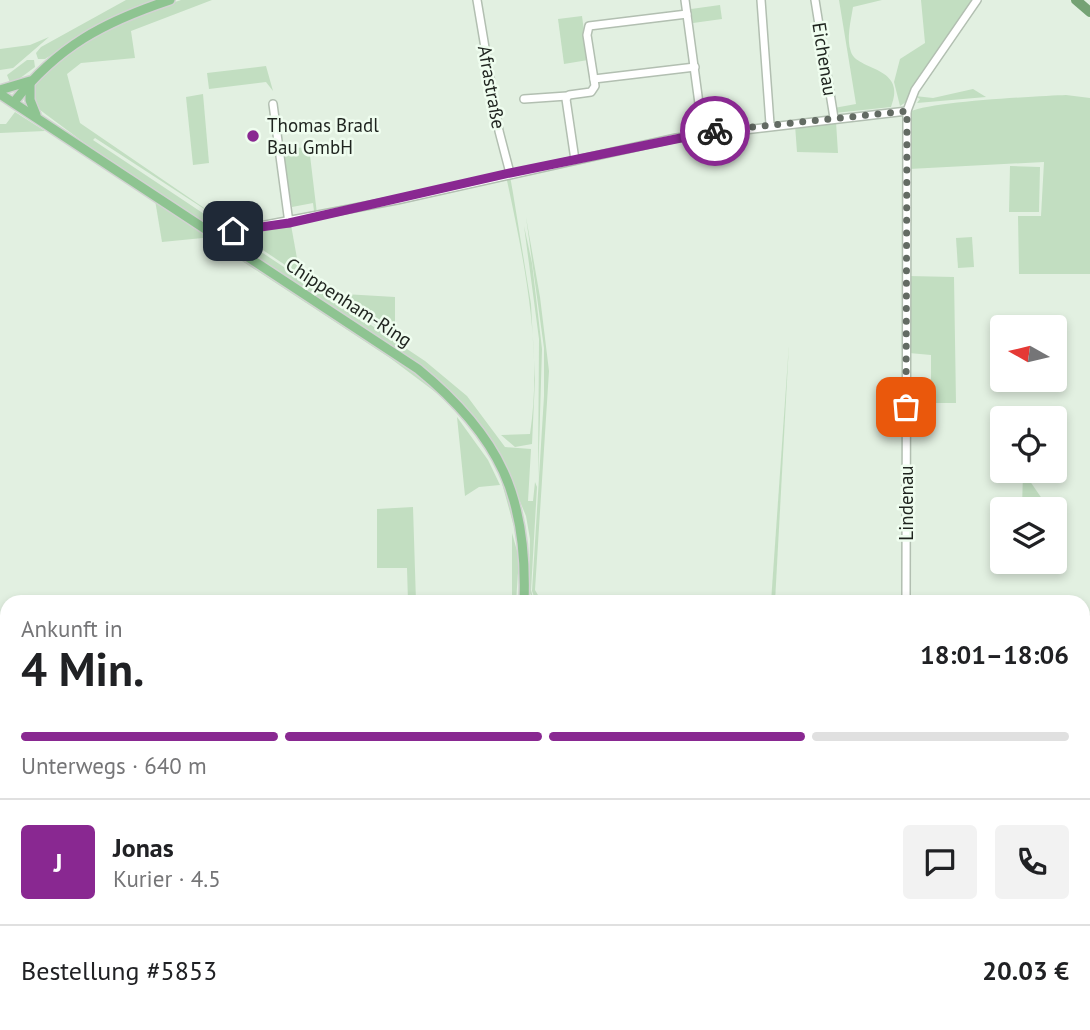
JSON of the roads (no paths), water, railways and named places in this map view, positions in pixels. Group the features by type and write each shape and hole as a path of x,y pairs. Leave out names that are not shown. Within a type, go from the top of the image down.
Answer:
{"main road":[{"path":"14,102 56,57 90,32 170,0"},
{"path":"0,92 31,82"},
{"path":"31,82 30,100 37,117"},
{"name":"Chippenham-Ring","path":"0,92 418,369 462,408 491,444 513,489 523,538 526,595"}],"street":[{"name":"Afrastraße","path":"477,0 499,131 510,173"},
{"path":"685,0 703,133"},
{"path":"761,0 770,124"},
{"name":"Eichenau","path":"816,0 834,118"},
{"path":"233,231 289,223 703,133 907,111 915,90 976,0"},
{"path":"524,99 591,92 594,79 587,30 591,25 687,14"},
{"path":"594,79 695,67"},
{"path":"567,96 575,160"},
{"path":"274,104 289,223"},
{"name":"Lindenau","path":"906,595 907,111"}],"waterway":[{"path":"1076,0 1090,12"}],"place":[{"name":"Thomas Bradl Bau GmbH","path":"253,136"}]}
